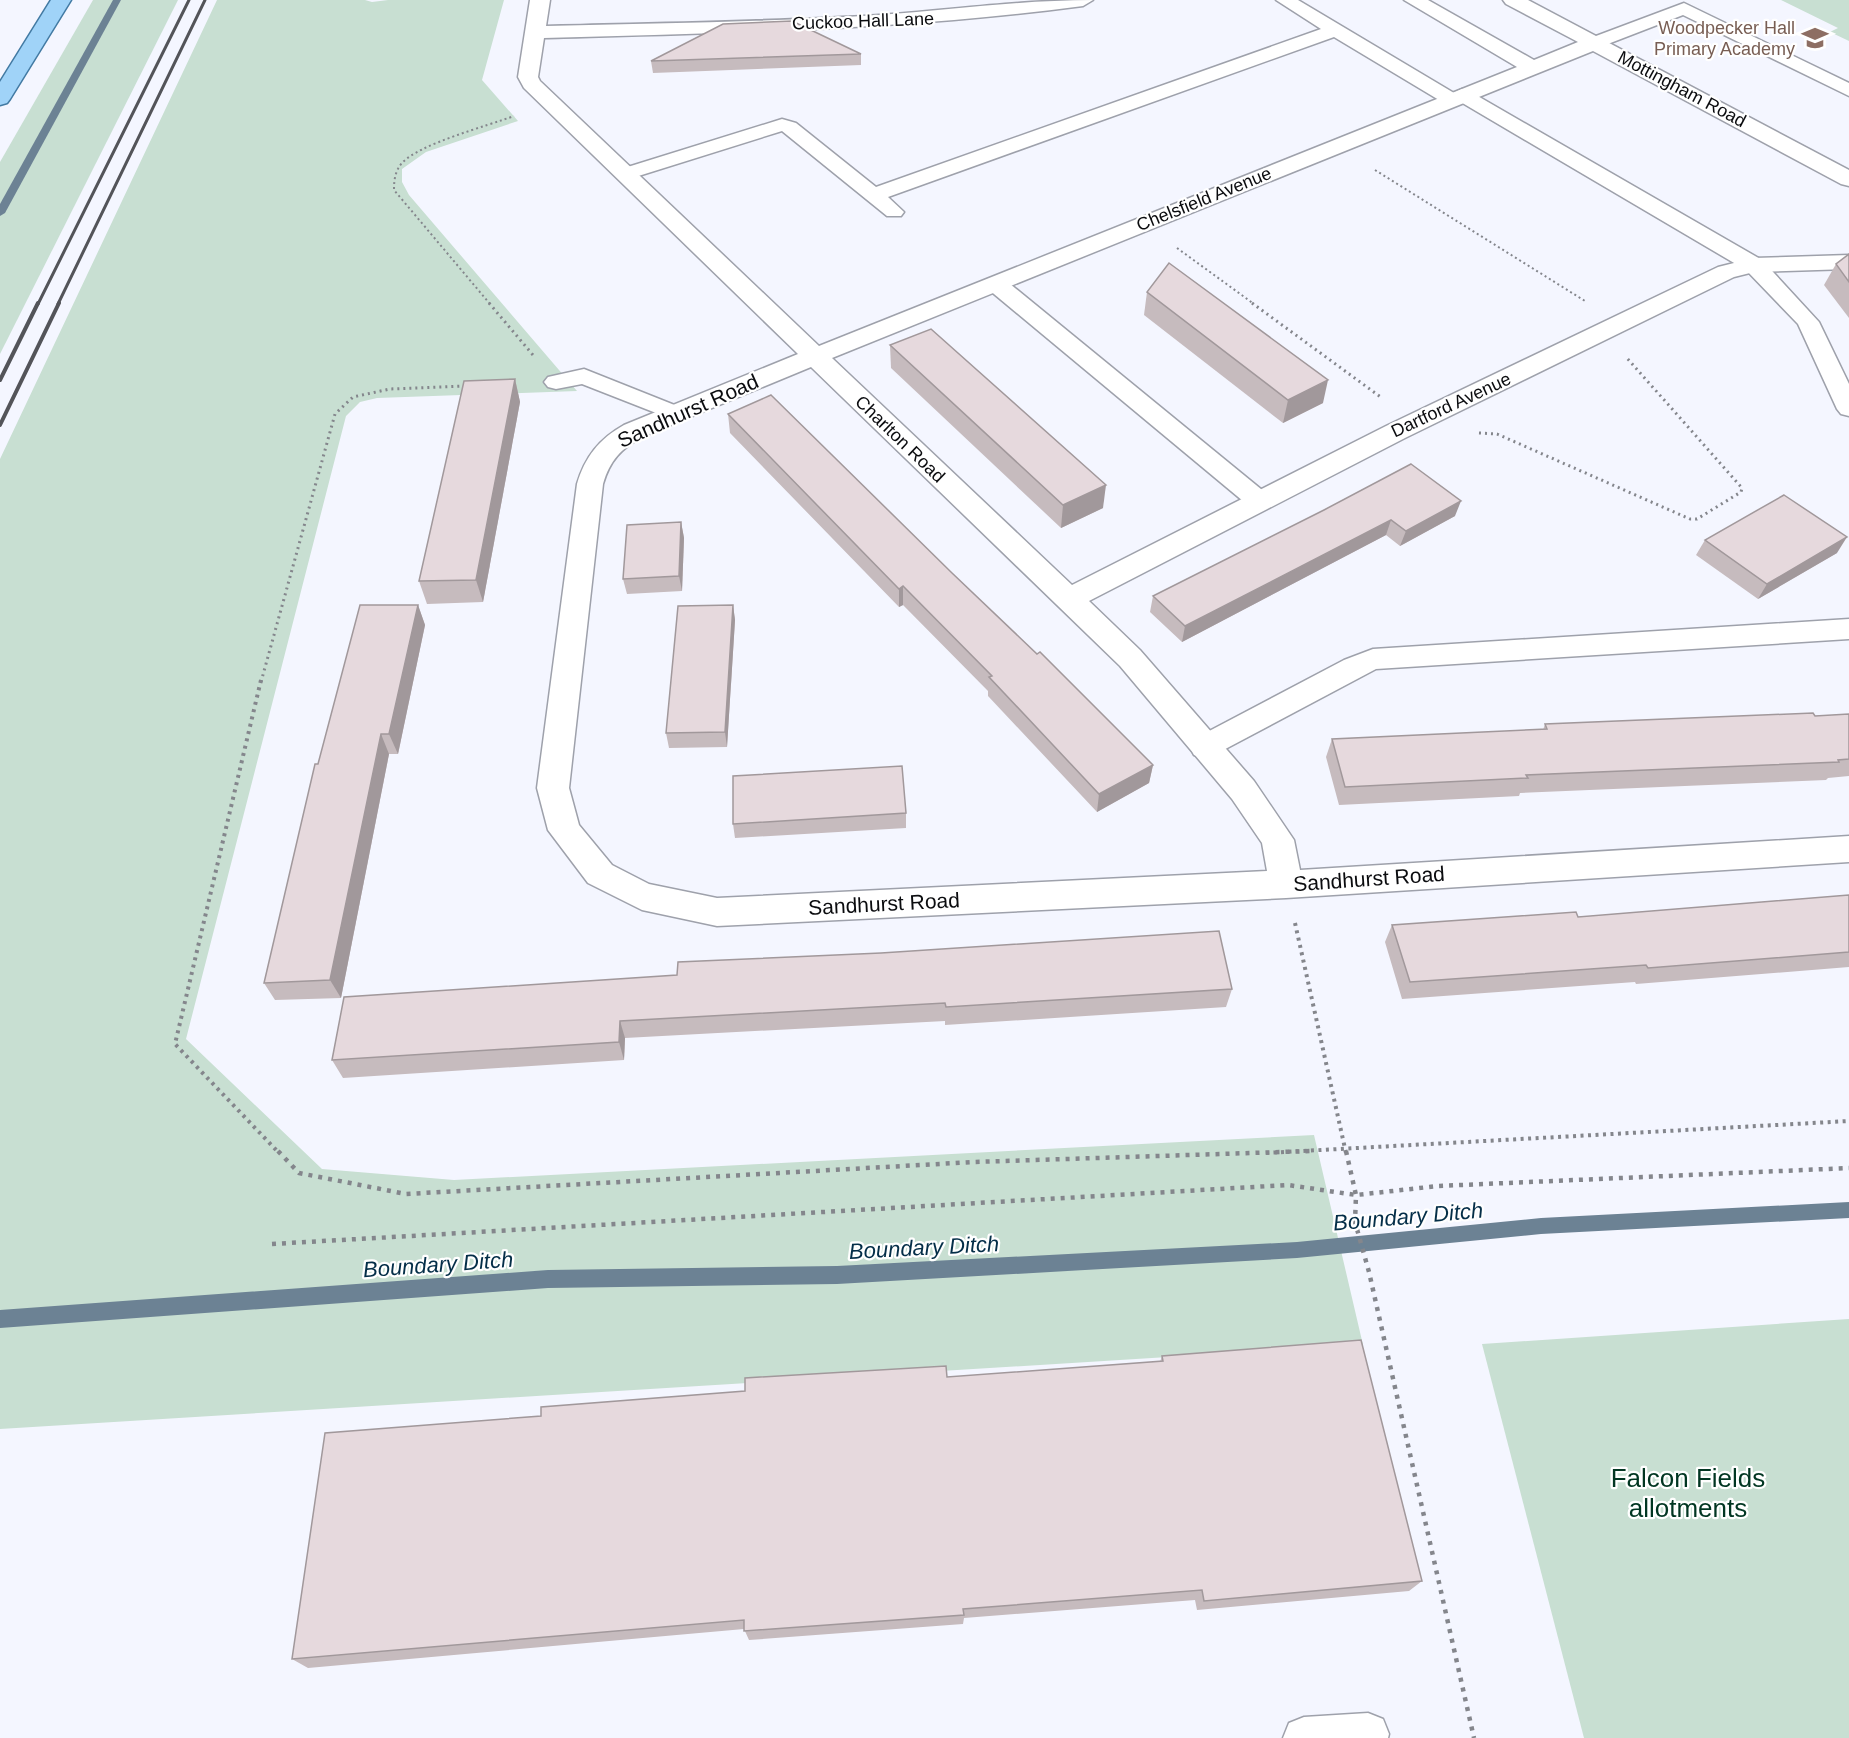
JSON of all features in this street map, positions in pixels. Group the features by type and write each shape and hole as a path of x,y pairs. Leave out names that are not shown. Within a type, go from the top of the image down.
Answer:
{"main road":[{"path":"0,99 61,0"}],"street":[{"name":"Charlton Road","path":"540,0 528,77 531,84 1130,658 1243,790 1278,840 1286,884"},
{"name":"Cuckoo Hall Lane","path":"534,32 924,20 1013,11 1083,0"},
{"path":"1414,0 1532,67"},
{"name":"Mottingham Road","path":"1513,0 1849,179"},
{"name":"Chelsfield Avenue","path":"815,357 1593,43"},
{"name":"Dartford Avenue","path":"1068,600 1414,421 1498,383 1726,272 1754,266 1849,262"},
{"name":"Sandhurst Road","path":"815,357 674,412 615,440 593,467 553,788 564,830 600,874 642,896 717,912 1286,884 1849,849"}],"lane":[{"path":"1284,0 1754,266 1808,322 1849,409"},
{"path":"1593,43 1684,8 1849,90"},
{"path":"873,195 1336,30"},
{"path":"625,174 782,125 789,127 894,212"},
{"path":"996,284 1258,500"},
{"path":"556,382 584,376 674,412"},
{"path":"1204,747 1373,659 1849,629"},
{"path":"1304,1738 1368,1734"}],"path":[{"path":"1144,224 1414,421 1442,436 1464,432 1497,434 1690,519 1697,519 1741,492 1742,488 1620,350 1619,323 1336,146"},
{"path":"1286,884 1310,999 1356,1195 1355,1222 1369,1272 1474,1738"},
{"path":"272,1244 1288,1185 1356,1195 1438,1186 1849,1168"}],"green space":[{"path":"93,0 178,0 0,354 0,162"},
{"path":"217,0 365,0 372,2 504,0 482,80 518,121 426,152 402,169 402,182 409,195 577,391 377,398 360,402 346,416 186,1039 322,1169 454,1180 1314,1135 1363,1345 0,1429 0,459"},
{"path":"1781,0 1849,0 1849,41 1830,32 1838,28"},
{"name":"Falcon Fields allotments","path":"1849,1319 1849,1738 1584,1738 1482,1344"}],"building":[{"path":"792,21 861,54 651,61 723,24"},
{"path":"1849,254 1849,282 1836,264"},
{"path":"1169,263 1328,380 1288,400 1147,292"},
{"path":"931,329 1106,485 1063,505 890,345"},
{"path":"515,379 476,580 419,581 464,381"},
{"path":"771,395 952,573 1037,654 1040,652 1153,765 1099,794 989,677 992,676 903,586 899,589 728,414"},
{"path":"1411,464 1461,501 1406,531 1391,520 1185,626 1153,596 1324,510"},
{"path":"1784,495 1847,537 1767,584 1705,540"},
{"path":"681,522 679,576 623,579 627,525"},
{"path":"360,605 418,605 389,734 381,734 330,980 264,983 315,764 318,764"},
{"path":"733,605 725,732 666,733 678,606"},
{"path":"1813,713 1815,716 1849,714 1849,759 1838,760 1839,762 1526,775 1528,778 1345,787 1332,739 1547,729 1545,724"},
{"path":"902,766 906,813 733,824 733,776"},
{"path":"1849,895 1849,952 1648,968 1646,965 1410,982 1392,925 1576,912 1578,917"},
{"path":"1219,931 1232,989 946,1007 945,1003 620,1021 619,1042 332,1060 344,997 677,975 678,962 881,953"},
{"path":"1361,1340 1422,1581 1204,1601 1202,1590 963,1609 964,1615 744,1631 744,1620 292,1659 325,1433 541,1416 541,1407 745,1391 745,1378 946,1366 947,1377 1163,1361 1162,1356"}],"waterway":[{"path":"0,213 117,0"},
{"name":"Boundary Ditch","path":"0,1319 548,1279 837,1275 1297,1250 1541,1226 1849,1210"}],"railway":[{"path":"38,304 189,0"},
{"path":"58,304 205,0"},
{"path":"0,380 38,303"},
{"path":"0,425 59,303"}],"place":[{"name":"Woodpecker Hall Primary Academy","path":"1815,38"}]}
